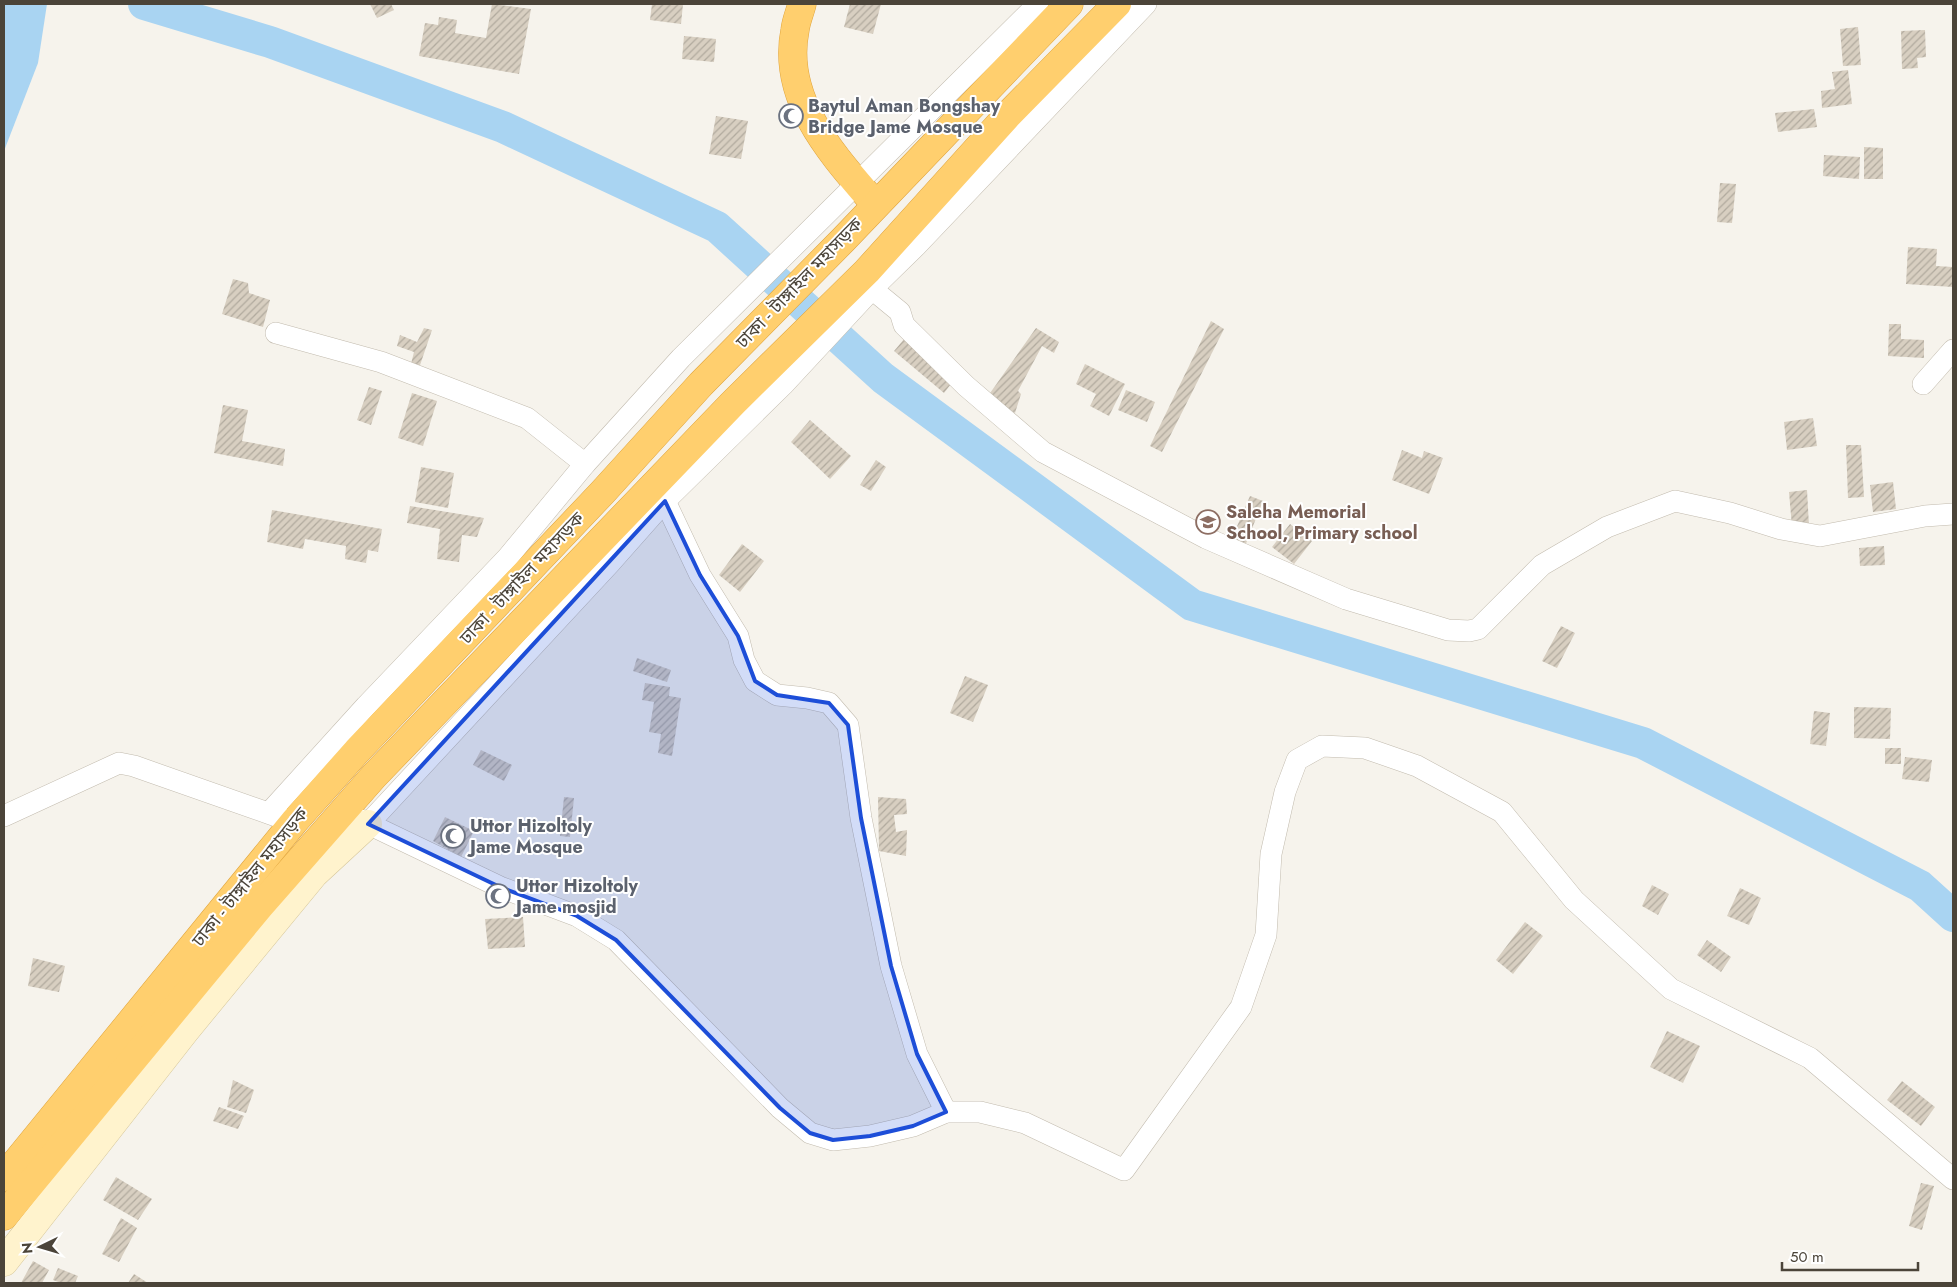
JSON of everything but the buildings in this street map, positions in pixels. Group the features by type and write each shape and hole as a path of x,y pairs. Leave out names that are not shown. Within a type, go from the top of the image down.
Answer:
{"highway":[{"path":"802,4 795,29 792,51 797,86 814,127 875,204"},
{"name":"ঢাকা - টাঙ্গাইল মহাসড়ক","path":"4,1177 282,818 357,751 596,500 700,384 843,240 875,204 1069,4"},
{"name":"ঢাকা - টাঙ্গাইল মহাসড়ক","path":"4,1216 259,907 342,812 421,726 733,403 869,280 1007,116 1117,4"}],"main road":[{"path":"4,1262 179,1038 308,882 368,824"}],"street":[{"path":"4,816 119,764 134,766 282,818 372,699 508,557 585,464 681,358 1038,4"},
{"path":"368,824 611,562 665,501 783,385 869,280 1146,4"},
{"path":"869,280 900,312 904,325 966,386 1043,452 1206,538 1346,599 1448,630 1469,631 1478,629 1542,566 1607,527 1675,501 1730,513 1780,529 1820,536 1925,516 1953,514"},
{"path":"276,333 381,362 527,418 585,464"},
{"path":"1923,384 1953,350"},
{"path":"665,501 700,575 738,636 744,660 755,681 777,695 807,698 830,703 848,725 861,818 891,966 917,1054 946,1112"},
{"path":"342,812 500,887 577,916 616,940 780,1108 810,1132 833,1140 870,1136 913,1126 946,1112 980,1112 1025,1124 1124,1170 1241,1007 1266,935 1271,854 1285,792 1297,760 1322,746 1365,748 1417,766 1502,812 1574,900 1671,989 1810,1058 1953,1179"}],"highlighted area":[{"path":"665,501 700,575 738,636 755,681 777,695 829,703 848,725 861,818 891,966 917,1054 946,1112 913,1126 870,1136 833,1140 810,1133 780,1108 616,940 577,916 500,887 368,824"}],"water":[{"path":"4,4 47,4 38,63 4,151"}],"waterway":[{"path":"144,4 270,42 503,127 717,227 883,378 1192,605 1643,743 1920,886 1953,916"}],"place":[{"name":"Baytul Aman Bongshay Bridge Jame Mosque","path":"791,116"},
{"name":"Saleha Memorial School, Primary school","path":"1208,522"},
{"name":"Uttor Hizoltoly Jame Mosque","path":"453,836"},
{"name":"Uttor Hizoltoly Jame mosjid","path":"498,896"}]}
